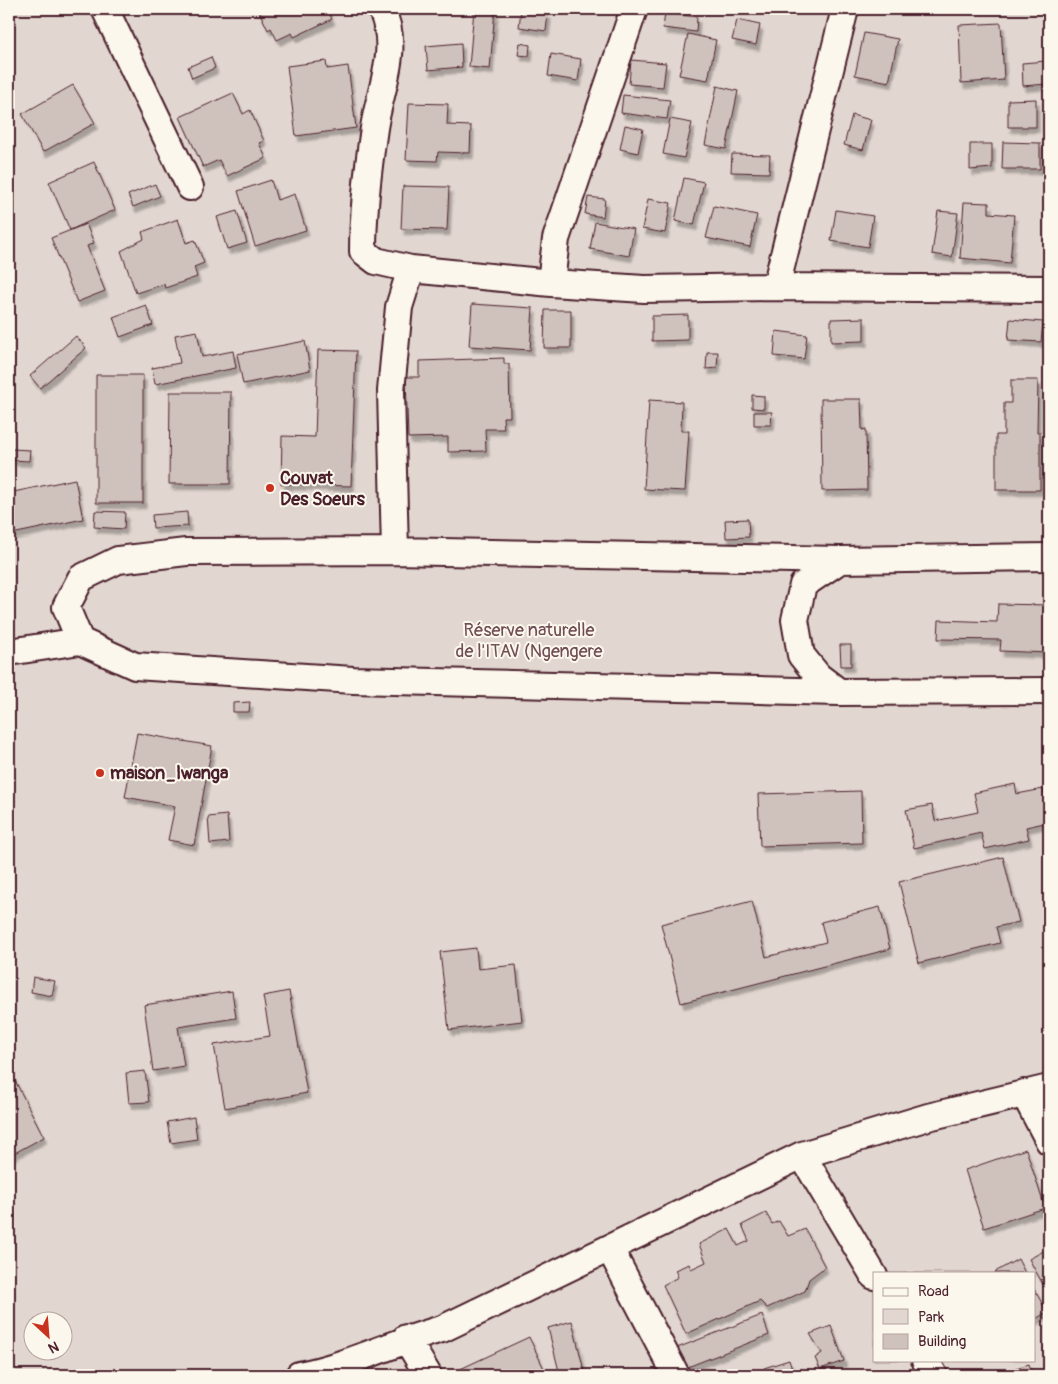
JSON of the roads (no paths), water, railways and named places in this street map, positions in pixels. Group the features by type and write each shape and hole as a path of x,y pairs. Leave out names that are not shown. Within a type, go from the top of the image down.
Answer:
{"street":[{"path":"105,9 190,187"},
{"path":"381,9 387,21 390,60 375,123 366,180 363,251 376,261 411,269 551,284 644,289 776,287 1049,289"},
{"path":"551,284 556,239 634,9"},
{"path":"776,287 845,9"},
{"path":"395,551 391,390 400,307 411,269"},
{"path":"80,641 66,607 81,578 118,560 186,552 395,551 840,560 1049,557"},
{"path":"838,692 818,676 801,654 795,620 803,585 840,560"},
{"path":"9,652 80,641 136,666 353,680 838,692 1049,691"},
{"path":"299,1375 323,1371 406,1338 442,1329 802,1155 928,1117 1049,1088"},
{"path":"1024,1093 1049,1141"},
{"path":"802,1155 873,1274"},
{"path":"610,1249 676,1375"},
{"path":"406,1338 428,1375"},
{"path":"926,1362 934,1375"}],"place":[{"name":"Couvat Des Soeurs","path":"270,488"},
{"name":"maison_lwanga","path":"100,773"}],"park label":[{"name":"Réserve naturelle de l'ITAV (Ngengere","path":"529,640"}]}
